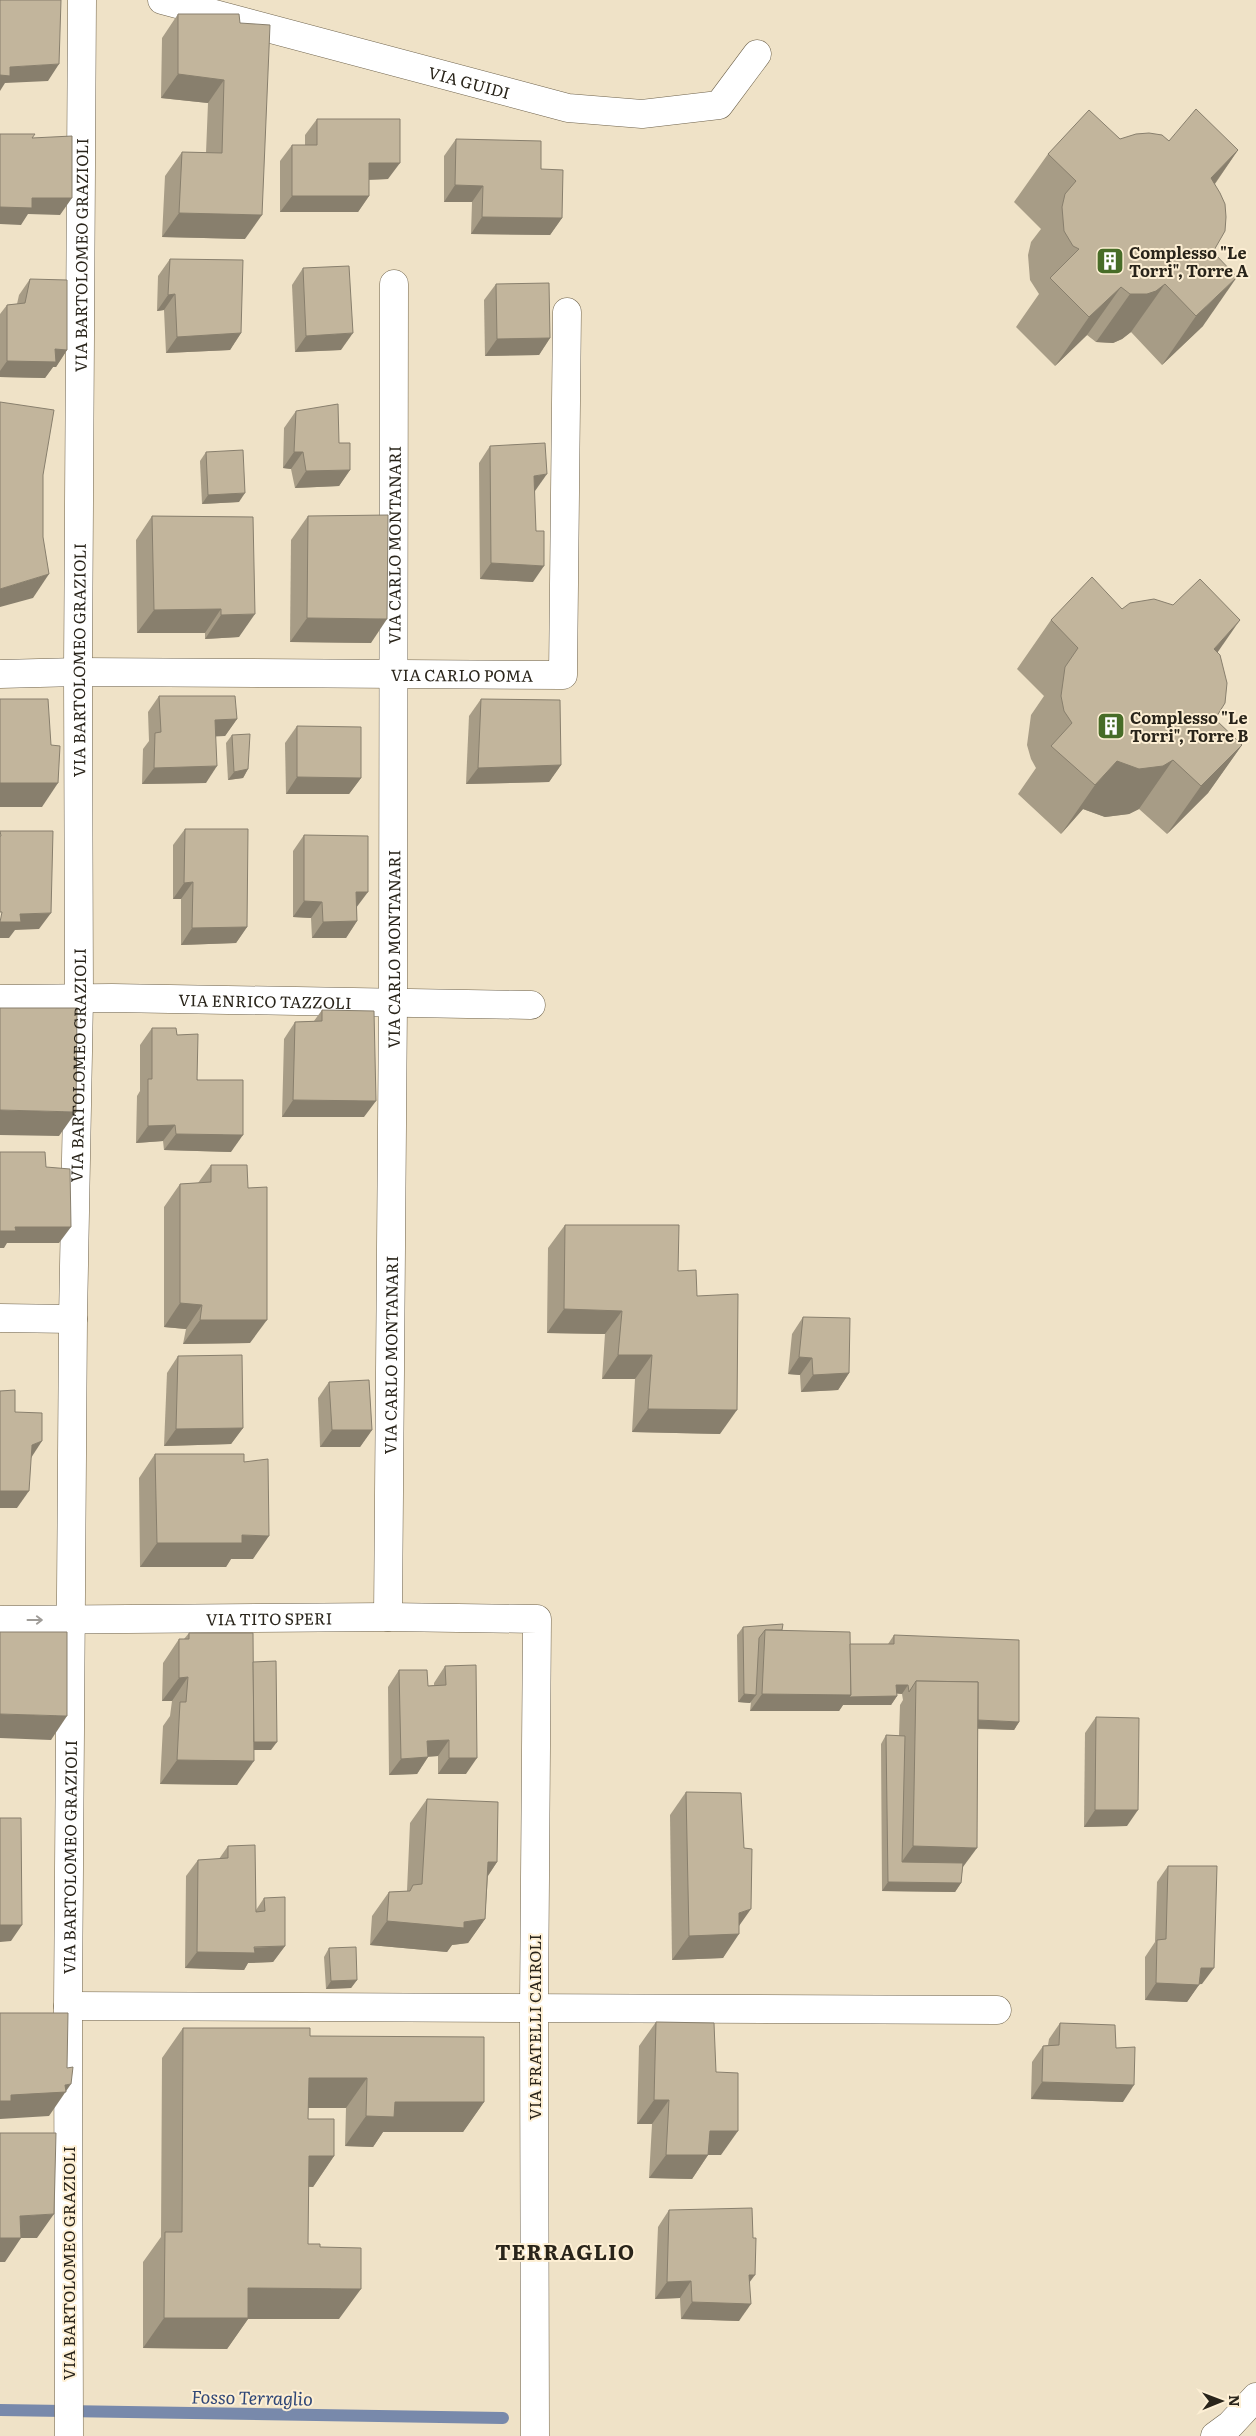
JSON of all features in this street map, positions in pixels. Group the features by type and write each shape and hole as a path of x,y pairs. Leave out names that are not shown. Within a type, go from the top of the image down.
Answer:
{"street":[{"name":"VIA BARTOLOMEO GRAZIOLI","path":"68,2436 70,1619 79,999 78,672 82,0"},
{"name":"VIA GUIDI","path":"162,0 568,108 642,114 719,105 757,54"},
{"name":"VIA CARLO MONTANARI","path":"388,1617 394,284"},
{"name":"VIA CARLO POMA","path":"0,674 78,672 563,675 567,312"},
{"name":"VIA ENRICO TAZZOLI","path":"0,999 112,998 530,1005"},
{"path":"0,1318 73,1319"},
{"name":"VIA TITO SPERI","path":"0,1620 388,1617 537,1619"},
{"name":"VIA FRATELLI CAIROLI","path":"535,2436 534,2008 537,1619"},
{"path":"68,2006 997,2010"},
{"path":"1215,2436 1230,2425 1256,2397"}],"building":[{"path":"0,0 61,0 59,64 10,67 10,76 0,75"},
{"path":"178,14 239,14 240,23 270,25 262,215 179,213 182,152 222,153 224,80 178,74"},
{"path":"1196,109 1238,150 1211,178 1225,204 1226,217 1225,231 1213,252 1237,277 1196,316 1165,284 1156,291 1147,294 1130,294 1121,287 1089,317 1050,278 1079,249 1073,246 1064,231 1062,207 1065,194 1076,181 1048,154 1089,110 1120,139 1136,134 1149,133 1162,135 1169,141"},
{"path":"317,119 400,119 400,163 369,163 369,196 292,196 292,145 317,145"},
{"path":"0,134 35,134 32,138 72,136 72,198 32,198 32,208 0,207"},
{"path":"456,139 541,141 541,169 563,170 562,218 482,217 483,186 455,185"},
{"path":"170,259 243,260 241,333 177,337 175,294 168,295"},
{"path":"349,266 353,333 306,336 303,268"},
{"path":"30,279 67,280 67,350 55,349 56,362 7,361 7,305 25,303"},
{"path":"549,283 550,338 497,339 496,284"},
{"path":"0,402 54,410 43,475 43,537 49,574 0,589"},
{"path":"338,404 339,443 350,443 350,470 306,471 303,452 294,452 296,411"},
{"path":"545,443 547,474 534,476 536,531 544,531 544,566 491,563 490,446"},
{"path":"243,450 245,493 208,495 206,452"},
{"path":"388,515 387,619 307,618 308,516"},
{"path":"152,516 253,517 255,614 221,615 221,609 154,610"},
{"path":"1092,577 1122,609 1130,603 1154,599 1173,605 1200,579 1240,620 1214,649 1220,655 1227,683 1225,703 1215,719 1242,745 1201,786 1173,760 1163,766 1139,769 1117,761 1095,785 1051,746 1072,723 1064,711 1061,696 1065,667 1078,648 1051,620"},
{"path":"159,696 235,696 237,719 215,720 217,766 154,768 155,733 161,732"},
{"path":"0,699 48,699 51,745 60,746 58,783 0,783"},
{"path":"481,699 560,700 561,765 478,768"},
{"path":"297,726 361,727 361,778 297,777"},
{"path":"250,734 248,769 234,772 232,735"},
{"path":"185,829 248,829 247,927 192,928 193,882 184,883"},
{"path":"0,831 53,831 51,913 20,914 21,922 0,922 2,912 0,912"},
{"path":"304,835 368,836 368,892 356,892 357,921 323,922 322,902 304,901"},
{"path":"0,1008 77,1008 76,1112 0,1110"},
{"path":"322,1010 374,1011 376,1101 293,1100 295,1022 322,1021"},
{"path":"152,1028 176,1028 177,1035 198,1034 197,1080 243,1080 243,1135 176,1134 175,1125 148,1126 148,1079 152,1079"},
{"path":"0,1152 45,1152 46,1167 70,1169 71,1227 15,1227 16,1231 0,1231"},
{"path":"211,1165 247,1165 248,1188 267,1187 267,1320 200,1320 202,1305 180,1303 180,1184 211,1182"},
{"path":"565,1225 679,1225 678,1271 696,1270 697,1296 738,1294 737,1410 648,1409 652,1355 618,1355 622,1311 564,1309"},
{"path":"803,1317 850,1318 849,1373 813,1375 812,1358 799,1357"},
{"path":"242,1355 243,1428 176,1429 178,1356"},
{"path":"369,1380 372,1430 332,1430 329,1382"},
{"path":"15,1390 15,1412 42,1413 42,1441 32,1445 29,1491 0,1491 0,1391"},
{"path":"155,1454 244,1454 244,1462 268,1459 269,1536 242,1535 242,1543 157,1543"},
{"path":"783,1624 782,1630 765,1630 759,1638 756,1695 744,1694 743,1627"},
{"path":"765,1630 850,1632 851,1695 762,1694"},
{"path":"0,1632 67,1632 67,1716 0,1714"},
{"path":"189,1633 253,1633 254,1761 177,1760 180,1702 186,1702 188,1677 179,1678 179,1639 189,1639"},
{"path":"894,1635 1019,1640 1019,1722 978,1720 978,1682 916,1681 909,1692 908,1685 896,1685 897,1696 849,1697 851,1695 850,1644 894,1644"},
{"path":"276,1661 277,1742 254,1742 253,1662"},
{"path":"476,1665 477,1758 449,1758 449,1740 427,1741 428,1757 401,1759 399,1670 427,1670 428,1686 446,1685 445,1666"},
{"path":"916,1681 978,1682 977,1848 913,1846"},
{"path":"1096,1717 1139,1718 1138,1810 1095,1810"},
{"path":"886,1735 905,1736 902,1862 963,1863 961,1883 888,1882"},
{"path":"686,1792 741,1793 744,1848 752,1849 751,1909 739,1913 739,1934 689,1936"},
{"path":"427,1799 498,1802 497,1862 488,1862 485,1919 464,1922 464,1928 387,1921 389,1892 410,1891 413,1885 422,1884"},
{"path":"0,1818 21,1818 22,1925 0,1925"},
{"path":"255,1845 256,1912 265,1911 264,1898 285,1897 285,1946 254,1947 255,1953 197,1952 198,1860 228,1858 228,1846"},
{"path":"1168,1866 1217,1866 1214,1968 1201,1968 1199,1985 1156,1983 1157,1940 1166,1939"},
{"path":"356,1947 357,1980 331,1981 329,1948"},
{"path":"0,2013 68,2013 67,2068 73,2067 71,2084 65,2085 66,2092 11,2095 11,2101 0,2101"},
{"path":"656,2022 714,2023 716,2072 738,2073 738,2131 710,2131 708,2155 666,2155 669,2100 654,2100"},
{"path":"1060,2023 1115,2025 1116,2048 1135,2047 1134,2085 1042,2082 1043,2046 1059,2045"},
{"path":"183,2028 310,2028 310,2036 484,2037 484,2102 395,2102 394,2117 366,2116 367,2078 309,2078 308,2119 334,2119 334,2156 309,2156 308,2244 320,2244 320,2247 361,2248 361,2289 248,2288 248,2318 164,2318 165,2232 182,2232"},
{"path":"0,2133 56,2133 54,2214 20,2216 21,2238 0,2238"},
{"path":"752,2208 753,2238 756,2238 755,2275 749,2275 751,2304 692,2302 691,2281 667,2282 669,2210"}],"waterway":[{"name":"Fosso Terraglio","path":"0,2410 503,2418"}],"place":[{"name":"Complesso \"Le Torri\", Torre A","path":"1110,261"},
{"name":"Complesso \"Le Torri\", Torre B","path":"1111,726"}],"district":[{"name":"TERRAGLIO","path":"565,2250"}]}
